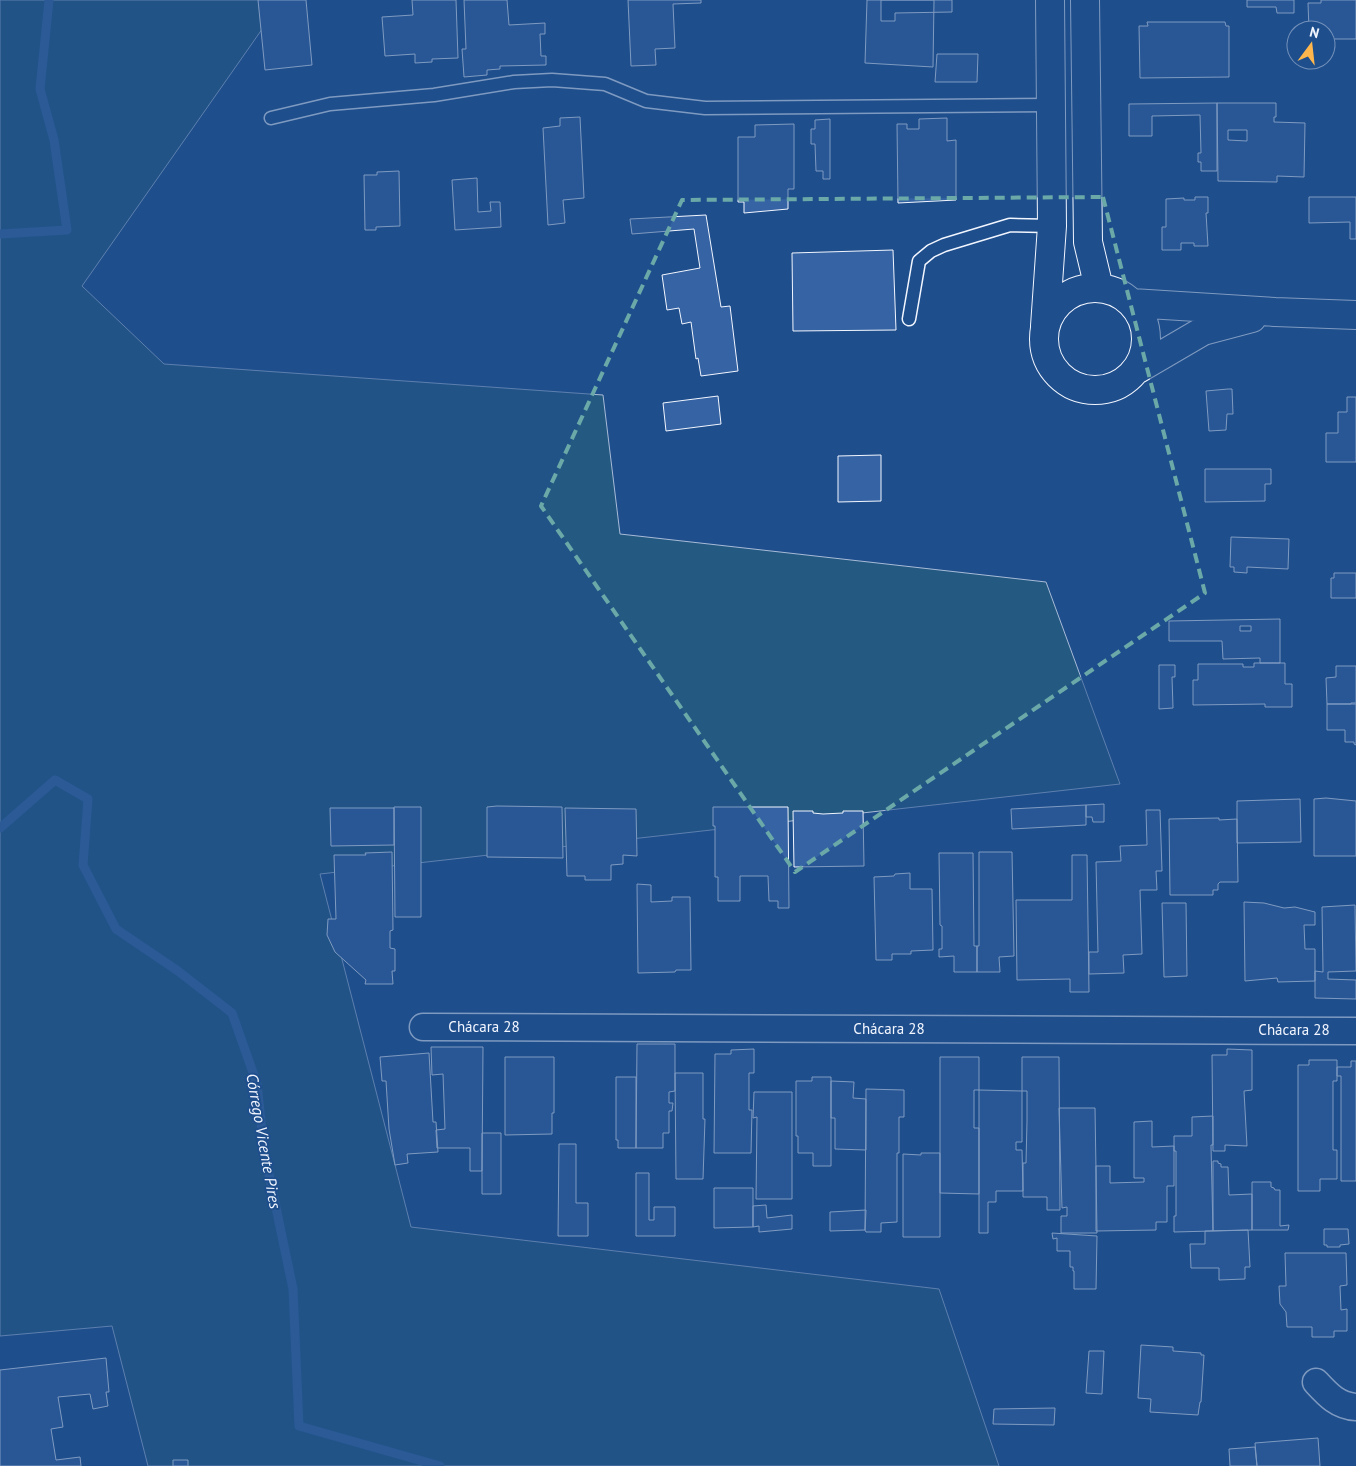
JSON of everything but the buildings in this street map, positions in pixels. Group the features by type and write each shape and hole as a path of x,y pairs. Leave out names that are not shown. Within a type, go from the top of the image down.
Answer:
{"street":[{"path":"1050,0 1052,226 1045,326 1045,354 1061,378 1087,390 1116,387 1138,369 1203,331 1275,312"},
{"path":"1085,0 1088,242 1100,288"},
{"path":"1045,326 1056,305 1076,291 1100,288 1117,292 1132,303 1147,335 1138,369"},
{"path":"1132,303 1356,315"},
{"name":"Chácara 28","path":"423,1027 1356,1031"},
{"path":"1316,1382 1333,1400 1342,1405 1356,1407"}],"lane":[{"path":"271,118 330,104 434,95 514,82 552,80 605,84 646,102 705,108 1052,105"},
{"path":"909,320 919,261 931,251 944,245 1010,225 1052,226"}],"highlighted area":[{"path":"1103,197 1205,593 795,872 541,506 682,200"}],"shaded area":[{"path":"0,0 260,0 265,25 82,286 164,364 603,395 620,534 1046,582 1120,784 320,874 411,1227 939,1289 999,1466 148,1466 112,1326 0,1336"}],"waterway":[{"name":"Córrego Vicente Pires","path":"0,234 67,230 54,140 40,89 49,0"},
{"name":"Córrego Vicente Pires","path":"0,828 55,780 88,799 83,865 116,929 178,971 232,1013 257,1084 264,1150 293,1289 299,1426 440,1466"}]}
